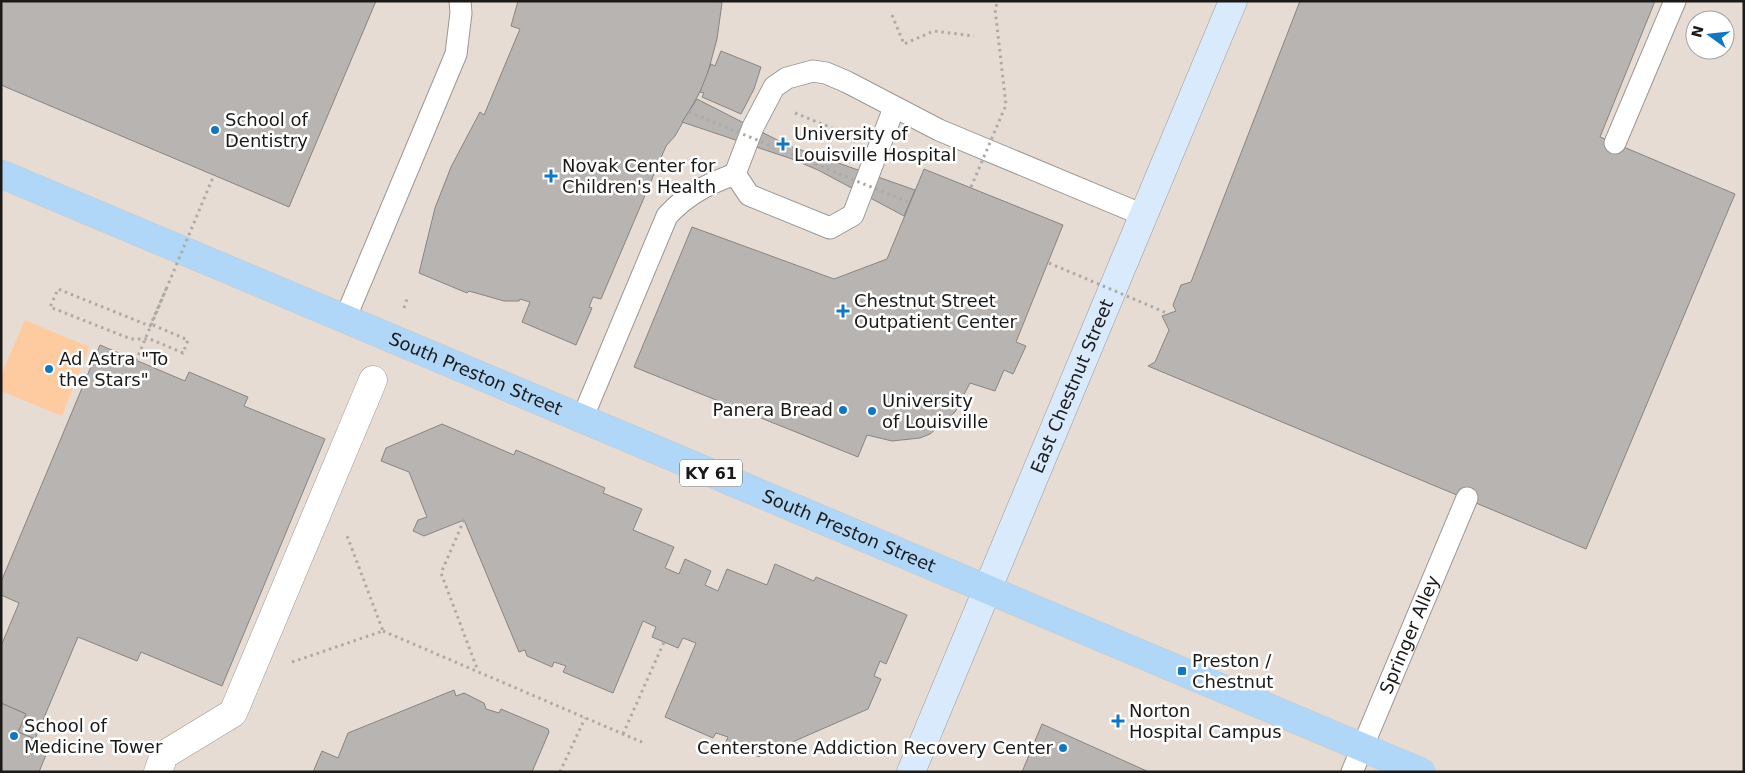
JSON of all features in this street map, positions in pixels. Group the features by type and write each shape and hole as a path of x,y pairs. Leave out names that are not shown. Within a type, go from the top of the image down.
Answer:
{"main road":[{"name":"South Preston Street","path":"1,174 987,589 1357,759 1421,772"}],"street":[{"name":"East Chestnut Street","path":"911,772 1233,1"},
{"path":"158,772 164,755 233,713 373,380"}],"lane":[{"path":"345,319 456,54 461,13 460,1"},
{"path":"1616,143 1675,1"},
{"path":"582,419 667,216 679,202 698,189 736,174 760,112 774,87 787,78 813,71 826,73 939,130 1143,215"},
{"path":"736,174 748,196 830,228 854,216 894,108"},
{"name":"Springer Alley","path":"1357,759 1467,498"}],"path":[{"path":"971,187 1006,105 995,9 998,1"},
{"path":"892,15 904,44 934,31 974,36"},
{"path":"689,112 910,203"},
{"path":"794,112 849,135"},
{"path":"136,361 153,325 214,175"},
{"path":"1049,263 1169,314"},
{"path":"153,325 188,340 183,353 150,339 131,339 50,308 58,289 150,326 166,289"},
{"path":"329,486 384,631"},
{"path":"464,520 441,574 478,672"},
{"path":"249,676 384,631 644,743"},
{"path":"624,734 664,642"},
{"path":"560,772 585,718"}],"shaded area":[{"name":"University of Louisville","path":"1,1 1744,1 1744,772 1,772"},
{"path":"25,320 89,347 62,416 1,391 1,375"}],"building":[{"name":"School of Dentistry","path":"1,1 376,1 289,207 1,85"},
{"name":"Novak Center for Children's Health","path":"518,1 718,1 722,3 717,39 705,83 675,136 666,146 601,299 593,297 589,307 592,308 576,345 522,322 530,302 520,299 519,301 504,301 469,291 467,293 419,273 435,208 451,167 480,112 484,115 520,29 511,26"},
{"path":"1300,1 1655,1 1600,137 1735,194 1586,549 1148,366 1155,362 1169,330 1162,316 1176,311 1173,305 1181,285 1191,282"},
{"path":"721,51 761,67 754,89 741,114 702,97 704,93 700,92 711,64 715,66"},
{"path":"697,99 787,145 915,190 904,216 818,170 792,159 682,122"},
{"name":"Chestnut Street Outpatient Center","path":"924,169 1063,225 1016,342 1026,346 1013,374 1004,370 995,391 970,383 955,412 930,434 920,438 892,441 867,435 858,457 634,367 692,227 834,279 887,259"},
{"path":"100,345 185,381 189,372 248,397 244,406 325,439 222,686 141,652 137,661 78,637 35,739 18,732 26,714 1,703 1,646 19,603 1,595 1,582"},
{"path":"442,424 514,455 516,450 605,488 603,493 642,509 633,530 674,547 665,568 679,574 685,559 711,571 705,585 718,591 727,569 767,585 775,564 814,581 816,577 907,615 886,664 880,661 874,676 881,679 868,709 758,757 756,751 754,756 725,744 728,737 716,733 713,738 665,717 696,643 683,638 678,648 652,637 656,627 643,621 613,693 563,672 566,666 554,662 552,667 527,656 525,650 519,652 464,520 424,536 413,531 418,520 427,517 409,472 381,461 386,448"},
{"path":"454,690 456,696 464,693 484,703 486,709 499,713 501,709 548,729 549,732 532,772 313,772 322,751 338,758 348,733"},
{"name":"School of Medicine Tower","path":"1,703 26,714 18,732 50,745 39,772 1,772"},
{"name":"Centerstone Addiction Recovery Center","path":"1042,724 1149,772 1022,772"}],"place":[{"name":"School of Dentistry","path":"215,130"},
{"name":"University of Louisville Hospital","path":"783,144"},
{"name":"Novak Center for Children's Health","path":"551,176"},
{"name":"Chestnut Street Outpatient Center","path":"843,311"},
{"name":"Ad Astra \"To the Stars\"","path":"49,369"},
{"name":"Panera Bread","path":"843,410"},
{"name":"University of Louisville","path":"872,411"},
{"name":"Preston / Chestnut","path":"1182,671"},
{"name":"Norton Hospital Campus","path":"1118,721"},
{"name":"School of Medicine Tower","path":"14,736"},
{"name":"Centerstone Addiction Recovery Center","path":"1063,748"}]}
